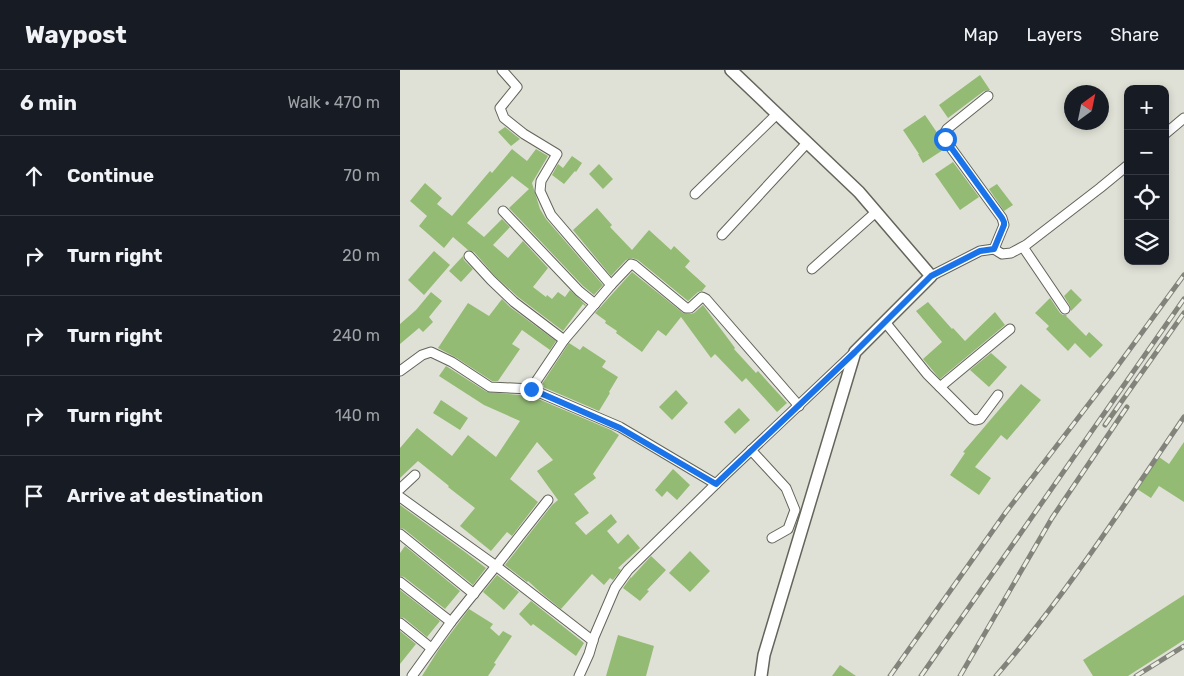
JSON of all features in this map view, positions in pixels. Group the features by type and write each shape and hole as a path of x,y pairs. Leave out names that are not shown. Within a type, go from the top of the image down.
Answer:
{"street":[{"path":"502,70 517,87 500,108 504,118 524,134 557,154 541,181 540,192 551,215 611,285"},
{"path":"731,70 859,192 931,276"},
{"path":"988,96 947,129 944,134 945,139 1004,222 994,249"},
{"path":"695,194 777,114"},
{"path":"1169,131 1184,118"},
{"path":"722,235 807,142"},
{"path":"579,676 615,588 628,570 855,352 931,276 980,251 994,249 1002,254 1011,253 1023,247 1124,168"},
{"path":"503,212 579,291 595,304"},
{"path":"812,269 876,212"},
{"path":"1023,247 1065,309"},
{"path":"469,256 514,302 564,340"},
{"path":"531,389 564,340 631,264 686,308 690,308 702,297 706,299 798,406"},
{"path":"885,322 927,374 975,420 980,419 998,395"},
{"path":"940,387 1010,329"},
{"path":"400,371 422,355 431,352 452,362 490,387 531,389 620,428 716,484"},
{"path":"761,676 764,655 855,352"},
{"path":"751,450 786,488 794,510 788,529 772,538"},
{"path":"400,489 415,475"},
{"path":"400,497 496,566 593,641"},
{"path":"412,676 451,622 548,500"},
{"path":"400,534 474,594"},
{"path":"400,582 451,622"},
{"path":"400,623 431,648"}],"building":[{"path":"980,75 990,90 984,91 948,118 939,105"},
{"path":"925,115 938,134 939,138 936,140 943,150 923,163 903,130"},
{"path":"505,127 520,139 511,146 498,132"},
{"path":"512,149 527,161 536,149 548,156 532,183 540,209 546,219 603,285 594,295 583,286 509,208 529,189 512,176 467,223 484,237 502,219 510,227 493,245 508,258 523,241 548,268 533,287 546,297 547,295 552,299 558,292 565,297 570,290 586,305 583,304 563,331 518,297 495,276 474,252 468,250 453,237 444,248 419,226 427,216 410,201 425,183 442,198 437,204 452,216 490,171 492,173"},
{"path":"572,156 582,163 564,184 552,175 558,164 563,168"},
{"path":"953,162 979,197 960,210 935,174"},
{"path":"599,164 613,179 603,189 589,174"},
{"path":"997,184 1013,205 1004,211 989,189"},
{"path":"597,208 612,225 610,227 632,250 649,230 671,250 674,246 690,261 685,267 706,286 688,301 638,260 632,258 626,260 611,276 573,230"},
{"path":"434,251 450,265 424,295 408,280"},
{"path":"463,256 464,260 473,269 461,282 449,271"},
{"path":"632,272 683,313 694,313 703,305 734,349 756,373 758,371 787,403 777,412 746,378 742,382 715,354 711,358 681,317 666,336 658,330 642,352 616,333 617,331 595,313"},
{"path":"1071,289 1082,300 1071,311 1064,296"},
{"path":"431,292 442,301 429,317 433,322 423,332 419,328 400,344 400,324 416,310"},
{"path":"1050,298 1060,313 1067,315 1086,336 1089,332 1103,345 1090,358 1075,343 1068,351 1046,329 1049,326 1035,313"},
{"path":"502,299 556,341 550,350 522,330 512,344 520,349 498,381 492,381 438,348 468,303 489,316"},
{"path":"928,302 965,341 995,312 1005,325 940,379 923,359 942,342 916,311"},
{"path":"569,343 580,350 583,346 606,361 602,367 618,377 599,411 543,387 542,384"},
{"path":"991,353 1007,367 989,387 970,370"},
{"path":"446,366 487,392 536,398 619,435 593,474 596,478 574,494 589,513 575,523 586,535 611,514 617,522 607,531 618,544 628,534 640,548 618,568 621,570 613,580 610,578 604,585 592,574 561,609 528,581 505,565 558,500 537,471 553,460 537,442 510,479 538,502 512,536 507,532 491,551 460,526 475,508 418,461 400,478 400,448 417,428 452,456 468,435 496,457 520,421 484,405 439,376"},
{"path":"1021,384 1041,400 1007,440 1001,435 975,467 991,478 979,495 950,475 965,453 963,452"},
{"path":"676,390 688,403 672,420 659,407"},
{"path":"441,400 468,418 460,430 433,413"},
{"path":"739,408 750,420 735,434 724,422"},
{"path":"1184,442 1184,502 1159,486 1151,498 1137,489 1159,457 1169,464"},
{"path":"673,469 690,485 677,500 667,491 662,497 655,490"},
{"path":"400,505 486,568 473,585 404,529 400,528"},
{"path":"405,546 460,591 445,609 404,577 400,576 400,553"},
{"path":"690,551 710,571 690,592 669,573"},
{"path":"651,556 666,570 647,590 649,591 640,601 623,588"},
{"path":"497,575 519,592 504,610 483,592"},
{"path":"400,590 440,621 427,637 404,618 400,617"},
{"path":"1184,595 1184,640 1128,676 1093,676 1083,660"},
{"path":"531,601 584,643 576,656 533,624 531,626 519,614"},
{"path":"469,609 493,624 490,628 499,636 503,631 512,636 494,663 496,664 488,676 422,676 439,649"},
{"path":"400,631 416,644 400,664"},
{"path":"618,635 654,646 646,676 606,676"},
{"path":"840,665 856,676 832,676"}],"railway":[{"path":"890,676 1006,512 1111,375 1184,275"},
{"path":"921,676 1184,299"},
{"path":"1105,425 1184,313"},
{"path":"960,676 1052,518 1127,407"},
{"path":"996,676 1070,582 1184,417"},
{"path":"1136,676 1184,646"}],"route":[{"path":"531,389 620,428 716,484 855,352 931,276 980,251 994,249 1004,222 945,139"}]}
